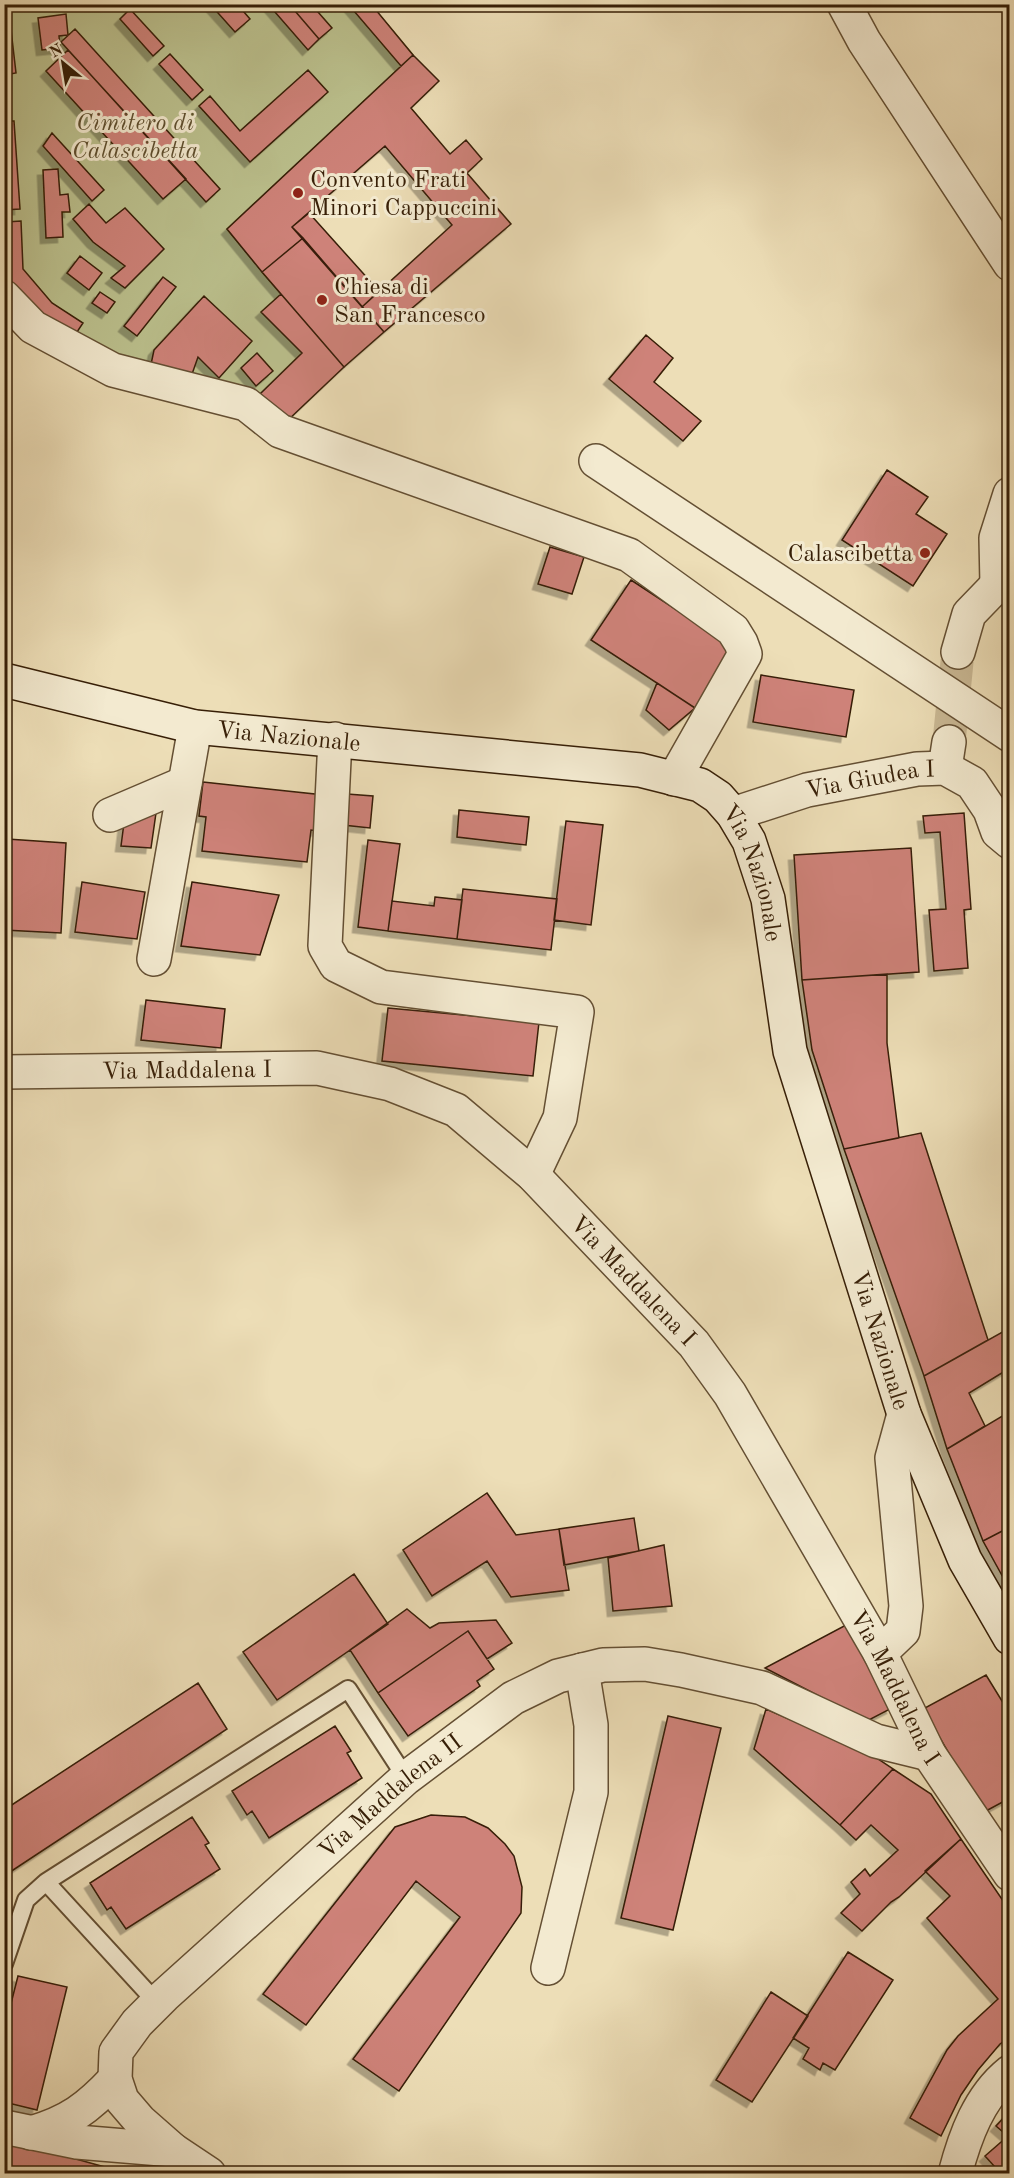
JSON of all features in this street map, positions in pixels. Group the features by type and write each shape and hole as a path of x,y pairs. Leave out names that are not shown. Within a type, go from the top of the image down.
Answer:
{"street":[{"path":"844,4 864,41 1010,264"},
{"path":"4,297 33,327 113,370 246,404 280,431 291,436 629,555 733,630 745,654 674,779"},
{"path":"596,461 1010,735"},
{"path":"958,652 969,614 1003,587 996,538 1010,494"},
{"name":"Via Nazionale","path":"4,680 195,727 640,770 699,785 718,797 733,813 748,841 768,899 790,1051 904,1414 965,1560 1010,1638"},
{"path":"154,959 195,727"},
{"path":"335,740 325,946 336,964 381,987 577,1012 560,1118 532,1175"},
{"name":"Via Giudea I","path":"733,813 807,790 917,769 947,755 972,783 990,810 998,832 1010,842"},
{"path":"110,815 185,783"},
{"name":"Via Maddalena I","path":"4,1072 317,1068 390,1084 456,1110 532,1175 694,1344 718,1377 880,1653 929,1754 1010,1874"},
{"path":"880,1653 903,1631 906,1606 892,1458 904,1414"},
{"name":"Via Maddalena II","path":"209,2174 173,2150 140,2121 122,2100 115,2079 116,2052 137,2023 157,2003 406,1778 513,1698 558,1676 582,1670 603,1665 645,1665 681,1670 762,1688 876,1741 929,1754"},
{"path":"548,1968 591,1792 591,1725 582,1670"},
{"path":"955,2174 975,2115 1003,2077 1010,2072"},
{"path":"18,2130 71,2119 94,2103 115,2079"},
{"path":"18,2130 77,2142 173,2150"}],"lane":[{"path":"4,1964 26,1900 46,1882 348,1689 406,1778"},
{"path":"46,1882 157,2003"}],"green space":[{"name":"Cimitero di Calascibetta","path":"5,5 371,5 413,55 227,229 344,367 260,394 249,389 116,362 42,314 5,275"}],"building":[{"path":"4,4 8,4 16,73 4,75"},
{"path":"210,4 237,4 250,19 235,32"},
{"path":"268,4 289,4 319,39 308,50"},
{"path":"289,4 311,4 332,28 319,39"},
{"path":"348,4 371,4 413,55 401,66"},
{"path":"130,9 164,46 153,56 120,19"},
{"path":"66,14 68,35 59,36 60,48 42,50 38,18"},
{"path":"75,29 220,189 206,202 61,42"},
{"path":"68,50 186,179 163,199 46,71"},
{"path":"170,54 203,90 192,100 159,64"},
{"name":"Convento Frati Minori Cappuccini","path":"413,55 439,81 411,108 450,154 466,140 482,159 467,173 511,224 384,332 362,307 452,225 385,146 292,227 303,238 262,272 227,229"},
{"path":"308,70 328,92 250,162 199,106 210,96 240,131"},
{"path":"4,121 14,121 20,209 4,210"},
{"path":"52,133 104,190 92,201 43,146"},
{"path":"58,169 60,195 68,194 70,212 62,212 63,237 46,238 43,170"},
{"path":"89,204 106,223 125,208 164,249 125,288 111,278 125,266 93,242 73,219"},
{"path":"309,213 379,291 362,307 292,227"},
{"path":"21,221 23,269 52,303 83,323 75,335 42,314 4,275 6,222"},
{"name":"Chiesa di San Francesco","path":"303,238 384,332 344,367 262,272"},
{"path":"80,256 102,273 89,290 67,273"},
{"path":"163,277 176,287 137,336 124,326"},
{"path":"100,292 115,302 107,313 92,303"},
{"path":"281,294 344,367 286,422 260,394 302,353 261,312"},
{"path":"204,296 252,341 219,378 198,357 191,377 150,369 154,350"},
{"path":"646,335 673,358 654,382 701,421 683,441 609,379"},
{"path":"257,353 273,371 256,386 241,368"},
{"path":"887,470 928,497 916,514 947,534 913,586 842,540"},
{"path":"550,547 584,557 572,594 538,584"},
{"path":"631,580 735,648 695,708 591,640"},
{"path":"761,675 854,690 846,737 753,722"},
{"path":"657,683 695,708 669,730 646,710"},
{"path":"203,782 324,795 320,831 311,830 307,862 202,851 206,817 199,816"},
{"path":"347,794 373,796 370,828 343,825"},
{"path":"459,810 529,817 526,845 457,837"},
{"path":"156,813 151,848 121,846 124,823"},
{"path":"964,813 971,909 964,910 968,968 934,971 929,910 946,909 940,832 925,833 923,816"},
{"path":"566,821 603,825 591,925 554,920"},
{"path":"7,839 66,843 61,933 4,930 4,866"},
{"path":"368,840 400,844 388,931 358,927"},
{"path":"911,848 919,972 802,980 794,855"},
{"path":"82,882 145,892 137,939 75,932"},
{"path":"192,882 279,895 260,955 181,946"},
{"path":"463,889 557,899 551,950 457,939"},
{"path":"435,897 462,900 457,939 388,931 392,901 434,906"},
{"path":"887,974 887,1043 899,1138 844,1149 812,1050 802,980"},
{"path":"146,1000 225,1009 221,1048 141,1040"},
{"path":"388,1008 539,1022 533,1076 382,1061"},
{"path":"921,1133 988,1340 924,1376 844,1149"},
{"path":"1006,1330 1010,1338 1010,1368 969,1393 985,1426 947,1449 924,1376"},
{"path":"1004,1415 1007,1421 1010,1419 1010,1527 983,1541 947,1449"},
{"path":"487,1493 516,1535 559,1529 569,1590 511,1597 487,1561 432,1596 403,1550"},
{"path":"634,1518 639,1551 564,1565 559,1529"},
{"path":"1010,1527 1010,1590 983,1541"},
{"path":"664,1545 672,1606 613,1611 608,1558"},
{"path":"354,1574 388,1624 277,1700 243,1652"},
{"path":"407,1609 430,1628 439,1623 496,1620 512,1643 487,1659 468,1631 378,1693 350,1650"},
{"path":"846,1625 892,1708 867,1721 765,1668"},
{"path":"468,1631 494,1669 477,1681 480,1686 408,1736 378,1693"},
{"path":"986,1675 1010,1714 1010,1798 986,1811 923,1709"},
{"path":"198,1683 227,1729 4,1876 4,1810"},
{"path":"766,1709 872,1755 893,1769 840,1825 754,1749"},
{"path":"668,1716 721,1728 673,1930 621,1918"},
{"path":"335,1726 351,1751 347,1753 362,1778 269,1838 252,1811 247,1815 232,1791"},
{"path":"893,1769 931,1794 961,1839 862,1931 841,1913 860,1894 851,1882 865,1869 870,1876 898,1850 871,1825 856,1840 840,1825"},
{"path":"431,1815 465,1817 488,1828 505,1844 514,1856 522,1887 521,1913 399,2091 353,2059 460,1917 416,1881 306,2025 263,1994 395,1827"},
{"path":"192,1817 209,1843 205,1845 220,1869 126,1929 111,1907 107,1910 90,1883"},
{"path":"961,1839 1010,1911 1010,2037 1000,2044 978,2070 961,2095 941,2136 910,2118 947,2050 958,2036 998,1999 927,1918 950,1896 925,1871"},
{"path":"848,1952 893,1980 835,2070 823,2063 820,2070 803,2059 809,2048 793,2038"},
{"path":"18,1976 67,1987 37,2110 4,2102 4,2031"},
{"path":"771,1992 808,2016 752,2102 716,2080"},
{"path":"1010,2111 1010,2138 996,2126"},
{"path":"1008,2136 1010,2138 1010,2174 990,2174 995,2167 985,2156"},
{"path":"4,2139 130,2174 4,2174"}],"tunnel":[{"path":"949,742 958,652"}],"place":[{"name":"Convento Frati Minori Cappuccini","path":"298,193"},
{"name":"Chiesa di San Francesco","path":"322,300"},
{"name":"Calascibetta","path":"925,553"}]}
